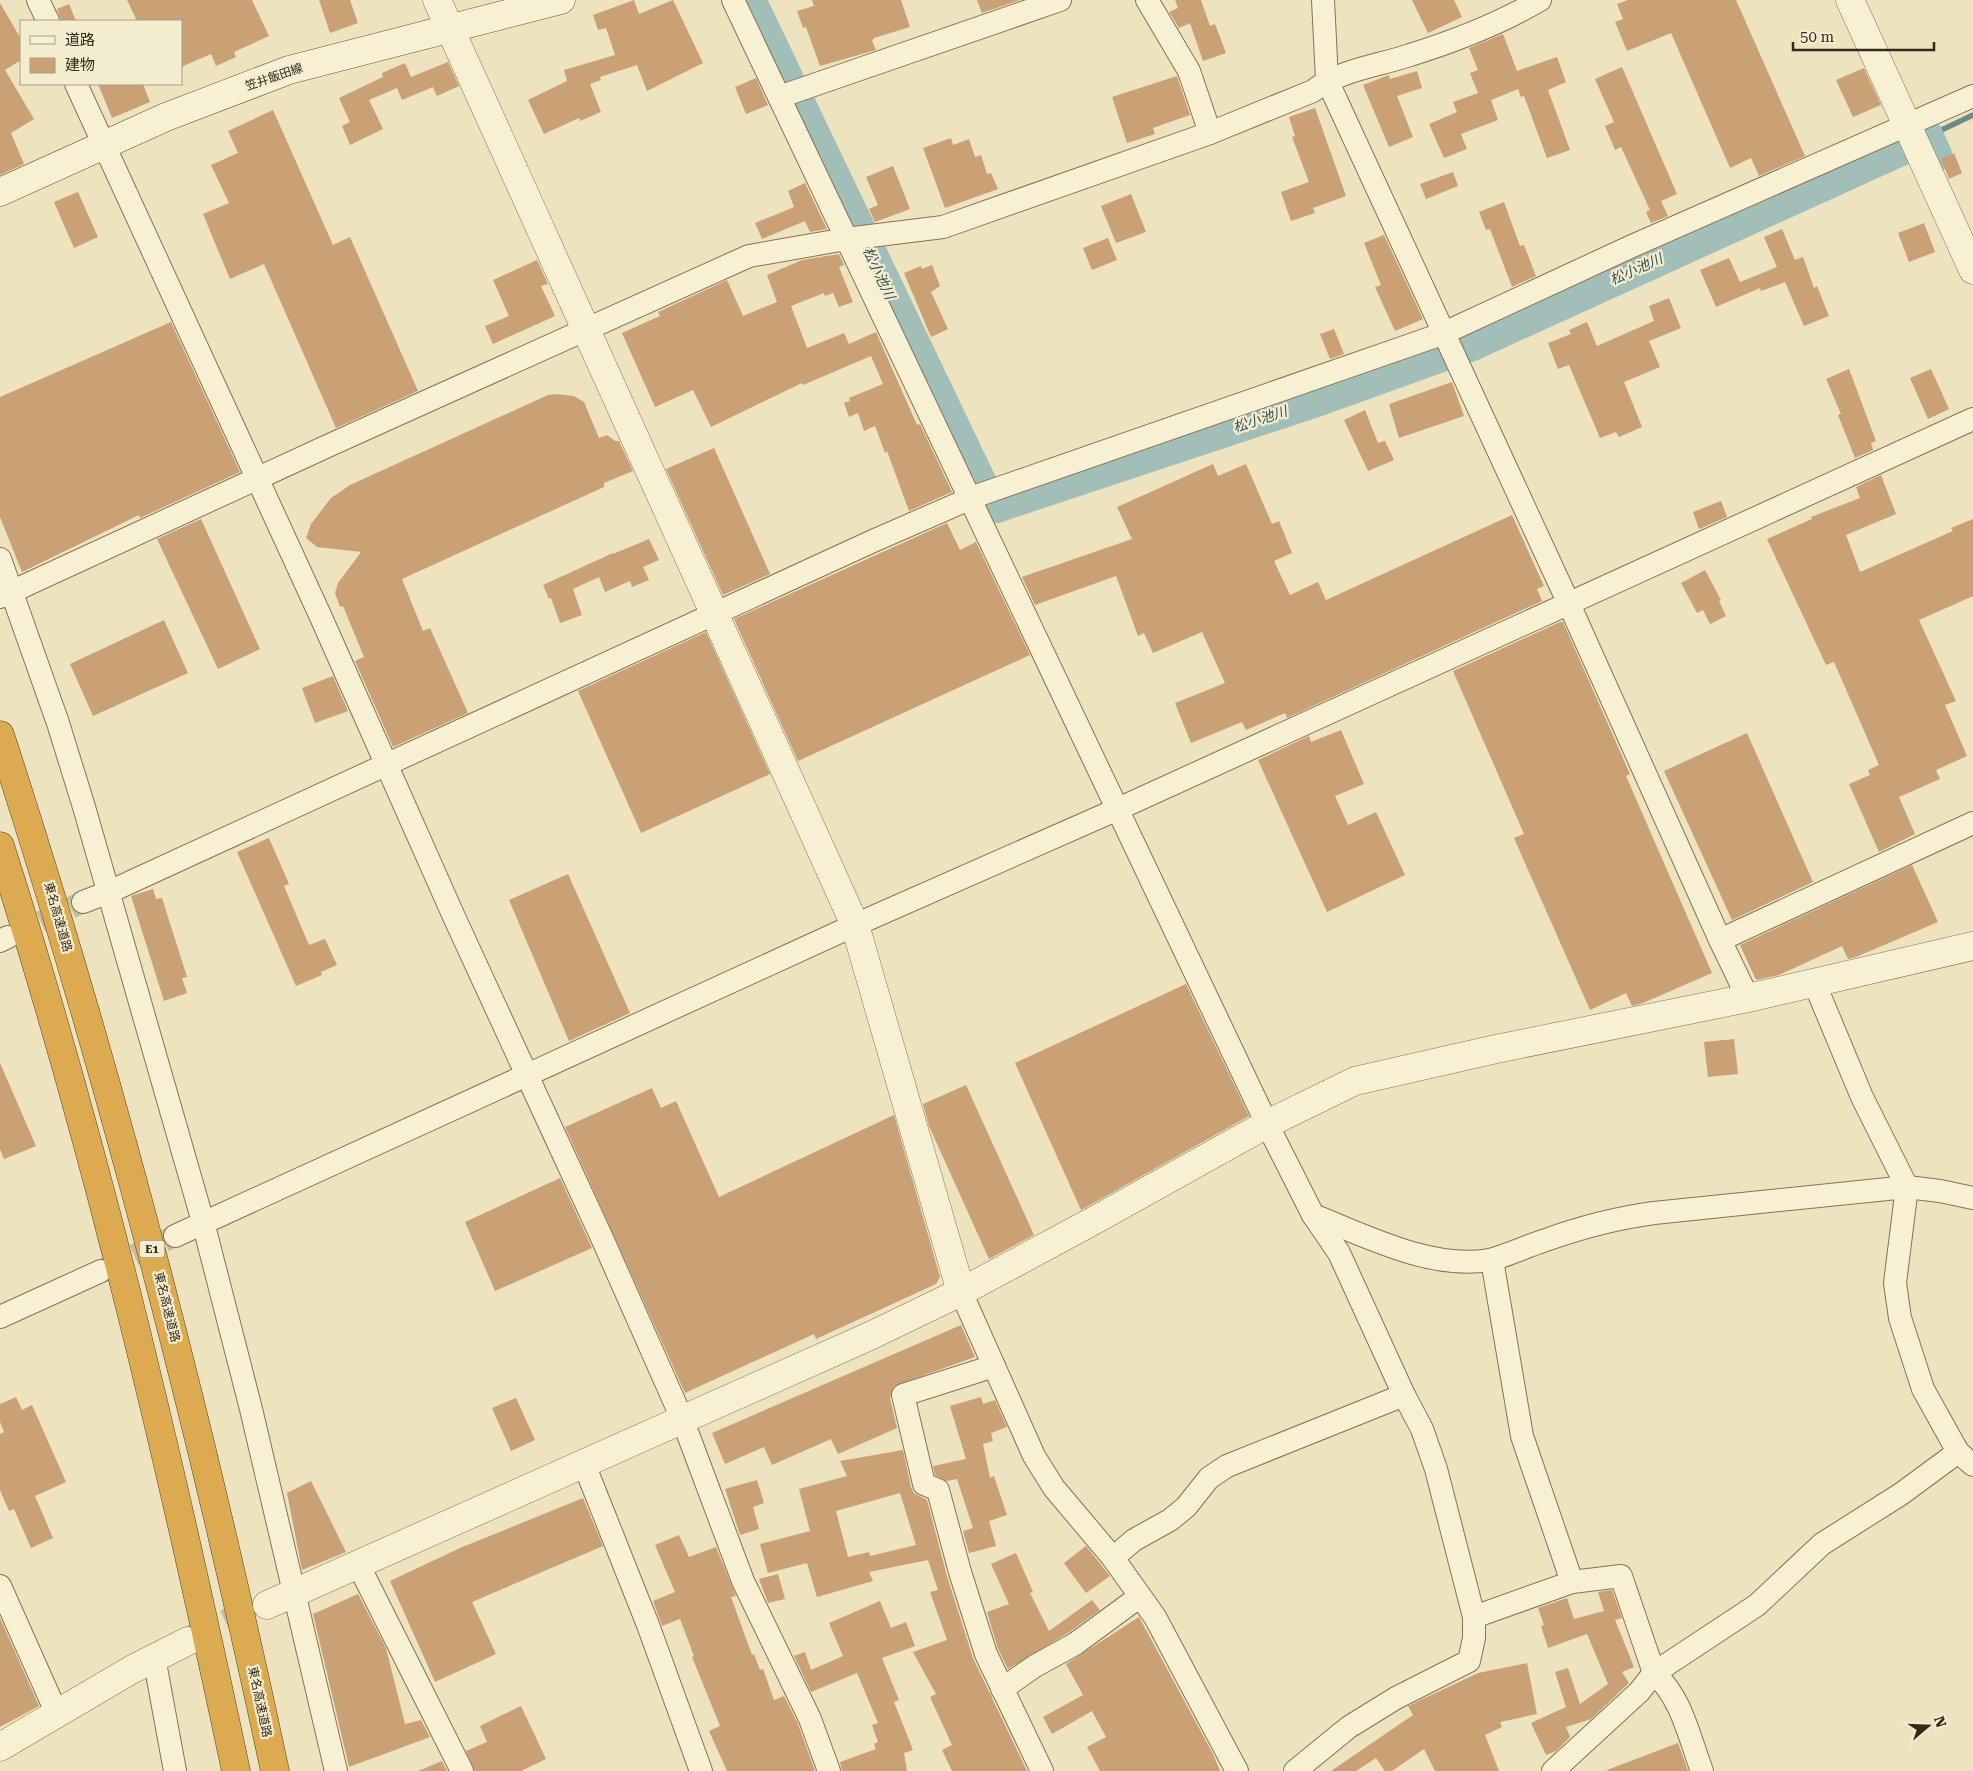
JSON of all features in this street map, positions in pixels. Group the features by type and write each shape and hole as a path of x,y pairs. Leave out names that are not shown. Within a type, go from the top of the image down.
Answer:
{"highway":[{"name":"東名高速道路","path":"0,735 48,882 108,1088 162,1287 237,1594 274,1771"},
{"path":"0,846 74,1098 129,1305 200,1604 236,1771"}],"street":[{"path":"38,0 48,20"},
{"path":"437,0 855,924 961,1292 1034,1456 1054,1488 1085,1528 1114,1558 1154,1617 1237,1771"},
{"name":"笠井飯田線","path":"0,192 166,117 289,70 561,0"},
{"path":"733,0 847,239 981,495 1118,809 1267,1124 1313,1215 1339,1253 1404,1395 1422,1429 1436,1469 1474,1617 1474,1638 1469,1661 1396,1698 1349,1727 1295,1771"},
{"path":"780,97 1060,0"},
{"path":"1147,0 1189,71 1210,133"},
{"path":"1323,0 1326,80 1748,998"},
{"path":"6,594 332,444 587,331 749,256 847,239 943,227 1210,133 1313,91 1326,80 1410,55 1496,25 1540,0"},
{"path":"1850,0 1973,270"},
{"path":"76,85 683,1421 742,1581 810,1720 829,1771"},
{"path":"83,902 109,892 477,722 716,615 873,541 981,495 1443,334 1639,243 1911,134 1973,96"},
{"path":"175,1236 528,1076 855,924 1118,809 1788,502 1973,420"},
{"path":"0,559 6,594 58,723 109,892 203,1222 251,1409 336,1771"},
{"path":"1720,940 1973,823"},
{"path":"267,1605 683,1421 872,1335 961,1292 1267,1124 1355,1081 1496,1049 1748,998 1973,946"},
{"path":"1553,1771 1639,1692 1654,1673 1757,1605 1822,1544 1901,1494 1965,1458 1923,1389 1900,1318 1895,1283 1907,1187 1862,1097 1814,982"},
{"path":"1313,1215 1391,1246 1451,1262 1492,1260 1564,1234 1627,1216 1907,1187 1973,1198"},
{"path":"1492,1260 1522,1436 1572,1582"},
{"path":"0,1317 101,1271"},
{"path":"994,1366 903,1395 924,1484 938,1490 960,1572 986,1654 1042,1771"},
{"path":"1114,1558 1134,1540 1170,1520 1186,1507 1209,1478 1227,1466 1404,1395"},
{"path":"584,1464 648,1626 702,1771"},
{"path":"358,1564 462,1771"},
{"path":"1474,1617 1572,1582 1622,1576 1654,1673 1667,1685 1676,1700 1702,1771"},
{"path":"0,1586 57,1714"},
{"path":"1002,1689 1035,1666 1075,1644 1139,1596"},
{"path":"0,1747 154,1657 188,1641"},
{"path":"154,1657 175,1771"}],"building":[{"path":"127,0 252,0 269,36 234,52 236,57 216,66 211,54 182,67 182,20 137,20"},
{"path":"319,0 350,0 358,23 330,33"},
{"path":"634,0 639,14 673,0 703,63 647,91 637,65 600,77 601,80 590,84 601,112 580,121 579,118 544,134 528,100 567,81 564,70 615,55 606,28 598,30 593,15"},
{"path":"812,0 901,0 910,27 874,38 872,41 876,50 820,66 806,27 803,28 797,11 814,6"},
{"path":"977,0 1020,0 982,13"},
{"path":"1175,0 1201,0 1210,26 1215,24 1226,53 1203,61 1190,23 1179,28 1169,12 1178,8"},
{"path":"1412,0 1454,0 1462,17 1428,33"},
{"path":"1628,0 1736,0 1805,156 1759,176 1751,158 1730,168 1671,33 1627,51 1615,22 1623,19 1617,4"},
{"path":"0,3 20,37 20,61 5,70 34,119 11,133 24,164 0,175"},
{"path":"69,4 76,20 61,20 57,9"},
{"path":"1503,34 1517,71 1557,57 1566,82 1548,90 1570,150 1547,158 1524,96 1521,97 1518,89 1491,100 1498,120 1461,134 1467,149 1444,158 1429,124 1457,112 1453,102 1478,93 1470,73 1478,70 1469,48"},
{"path":"448,62 459,86 437,96 433,87 402,100 397,88 369,100 383,129 350,145 342,126 350,122 339,98 383,77 382,73 405,63 411,77"},
{"path":"1622,67 1677,194 1661,201 1668,216 1651,223 1646,212 1650,210 1621,147 1615,150 1605,126 1614,122 1595,79"},
{"path":"1864,68 1881,105 1853,117 1836,80"},
{"path":"1417,71 1422,88 1397,96 1413,137 1389,147 1363,85 1389,75 1390,79"},
{"path":"1177,76 1190,115 1153,128 1155,134 1127,143 1112,97"},
{"path":"756,78 768,105 746,114 735,87"},
{"path":"98,85 143,85 150,102 112,118"},
{"path":"1315,108 1346,196 1313,208 1315,213 1291,221 1281,192 1309,182 1292,137 1295,136 1289,117"},
{"path":"273,110 333,245 350,237 418,391 336,428 264,264 230,279 203,214 229,203 211,165 238,153 228,131"},
{"path":"951,138 953,145 969,139 975,157 981,155 987,174 991,173 998,189 945,208 923,148"},
{"path":"1954,153 1962,173 1949,179 1941,159"},
{"path":"893,166 910,209 875,222 869,209 878,205 866,177"},
{"path":"1453,172 1458,186 1426,199 1420,184"},
{"path":"805,183 827,229 810,232 805,221 762,239 755,223 794,207 788,191"},
{"path":"78,192 98,237 74,248 54,202"},
{"path":"1131,194 1146,232 1116,243 1101,206"},
{"path":"1504,202 1520,246 1524,245 1536,276 1512,287 1490,229 1486,230 1479,212"},
{"path":"1924,223 1935,252 1909,262 1898,233"},
{"path":"1782,229 1795,260 1803,257 1814,288 1817,286 1829,316 1804,326 1785,282 1761,291 1760,288 1716,307 1700,270 1729,258 1740,282 1777,267 1764,237"},
{"path":"1384,235 1423,319 1395,331 1375,287 1381,285 1364,243"},
{"path":"1108,238 1117,260 1092,270 1083,248"},
{"path":"839,254 844,265 839,267 853,302 839,307 833,293 825,296 824,293 791,306 807,348 844,333 849,344 876,332 917,425 920,424 952,492 909,511 887,451 885,453 875,426 864,431 858,413 849,417 844,403 850,401 849,398 883,384 871,356 803,385 802,383 711,427 693,390 655,407 622,333 660,316 658,312 727,280 743,316 777,302 767,275 802,260"},
{"path":"537,260 548,284 541,286 555,316 493,344 485,326 509,316 493,280"},
{"path":"932,265 940,286 931,292 948,329 931,337 904,273 921,266 922,269"},
{"path":"1669,298 1681,328 1649,341 1660,367 1624,382 1642,427 1619,437 1616,432 1600,438 1569,365 1558,369 1548,343 1571,334 1569,330 1587,322 1597,346 1654,321 1649,306"},
{"path":"171,322 240,472 140,518 139,515 22,572 0,517 0,397"},
{"path":"1334,329 1344,354 1330,359 1320,334"},
{"path":"1849,369 1876,441 1871,443 1873,450 1855,458 1838,415 1841,414 1826,379"},
{"path":"1931,369 1949,409 1928,419 1910,378"},
{"path":"1452,382 1464,416 1399,438 1389,404"},
{"path":"548,395 574,396 584,402 599,438 607,435 615,441 619,441 633,471 604,483 604,487 402,579 423,631 430,628 468,713 393,747 355,661 364,657 343,606 340,607 335,593 338,583 361,552 317,547 306,538 311,524 331,498 350,485"},
{"path":"1365,410 1378,443 1385,441 1394,460 1368,471 1344,420"},
{"path":"714,448 770,574 723,595 666,469"},
{"path":"1213,464 1218,476 1246,464 1272,524 1279,521 1292,553 1274,561 1290,595 1318,582 1326,600 1512,515 1544,586 1537,589 1542,601 1287,718 1285,713 1246,730 1242,722 1191,743 1175,703 1225,683 1202,632 1153,653 1144,633 1138,636 1116,576 1035,605 1022,577 1132,539 1117,507"},
{"path":"1881,475 1896,514 1846,535 1860,572 1953,531 1951,528 1973,519 1973,596 1919,620 1956,701 1945,705 1967,756 1936,770 1940,779 1899,797 1915,834 1879,852 1849,784 1870,775 1868,770 1879,765 1834,662 1826,665 1767,539 1812,519 1811,517 1860,498 1856,487"},
{"path":"1721,501 1727,517 1699,529 1693,512"},
{"path":"201,519 260,649 218,669 157,539"},
{"path":"947,523 960,550 976,542 1030,655 798,761 734,619"},
{"path":"649,539 659,560 643,567 649,580 632,587 630,581 605,592 599,577 573,589 582,615 560,623 551,598 549,599 543,585"},
{"path":"1705,570 1721,600 1719,601 1726,616 1710,624 1703,610 1697,613 1681,583"},
{"path":"164,620 188,673 93,716 70,664"},
{"path":"1563,622 1630,774 1626,776 1712,973 1632,1006 1626,993 1590,1010 1514,838 1524,834 1453,671"},
{"path":"706,632 770,774 641,833 578,691"},
{"path":"333,676 348,711 315,723 302,688"},
{"path":"1341,730 1364,784 1335,796 1348,825 1376,812 1405,875 1327,912 1258,760 1309,736 1311,742"},
{"path":"1747,733 1813,882 1732,920 1664,771"},
{"path":"269,838 289,884 284,886 309,945 325,939 337,965 321,972 322,975 296,986 237,852"},
{"path":"1912,865 1938,922 1856,957 1848,959 1842,946 1779,975 1756,980 1740,945"},
{"path":"568,874 630,1013 569,1041 509,900"},
{"path":"153,889 156,899 162,898 187,977 182,978 187,993 164,1001 131,896"},
{"path":"1186,984 1249,1116 1081,1210 1015,1063"},
{"path":"1734,1039 1738,1074 1708,1077 1704,1042"},
{"path":"0,1063 36,1146 4,1159 0,1149"},
{"path":"966,1085 1034,1235 989,1259 929,1126 923,1104"},
{"path":"652,1088 661,1108 676,1101 719,1197 894,1115 940,1277 936,1284 816,1339 814,1334 685,1393 565,1127"},
{"path":"560,1178 592,1248 495,1291 465,1222"},
{"path":"961,1325 975,1357 894,1386 890,1398 897,1428 838,1454 831,1439 772,1465 764,1447 725,1464 712,1433"},
{"path":"16,1397 22,1410 32,1405 66,1482 35,1496 53,1538 31,1548 14,1509 9,1511 0,1490 0,1434 4,1432 0,1422 0,1404"},
{"path":"981,1397 983,1404 995,1400 1007,1427 991,1433 993,1441 983,1444 990,1478 994,1476 1007,1515 989,1521 996,1546 969,1553 963,1531 973,1528 957,1479 947,1481 935,1475 933,1466 966,1459 950,1406"},
{"path":"516,1398 535,1440 511,1451 492,1408"},
{"path":"903,1450 911,1487 914,1493 927,1500 947,1576 973,1658 1027,1771 952,1771 942,1750 952,1745 930,1697 936,1694 913,1652 947,1640 930,1592 938,1590 928,1560 869,1572 873,1581 817,1597 807,1563 768,1573 760,1544 810,1531 799,1489 847,1476 840,1461","holes":["900,1493 916,1545 870,1556 869,1552 848,1557 836,1511"]},
{"path":"757,1480 764,1503 753,1507 759,1529 740,1535 725,1489"},
{"path":"311,1481 346,1552 302,1570 287,1493"},
{"path":"583,1498 603,1546 472,1602 496,1654 435,1682 390,1581 460,1548"},
{"path":"679,1535 689,1557 716,1547 736,1596 731,1597 752,1655 754,1654 760,1670 763,1669 774,1700 784,1696 798,1724 815,1771 727,1771 709,1731 720,1726 692,1657 694,1656 680,1619 662,1626 653,1601 675,1592 655,1545"},
{"path":"1086,1546 1110,1576 1086,1593 1064,1563"},
{"path":"1016,1553 1033,1592 1030,1593 1049,1631 1092,1600 1100,1610 1068,1633 1008,1669 998,1649 987,1612 1009,1604 991,1564"},
{"path":"778,1574 785,1599 768,1603 759,1579"},
{"path":"1612,1590 1622,1618 1615,1620 1634,1667 1622,1672 1629,1683 1591,1719 1566,1727 1570,1737 1556,1751 1546,1755 1531,1723 1566,1707 1555,1672 1568,1668 1580,1704 1608,1684 1587,1634 1548,1648 1541,1626 1544,1625 1538,1608 1567,1598 1574,1619 1604,1611 1598,1592"},
{"path":"358,1594 386,1648 405,1724 421,1720 430,1737 349,1767 313,1614"},
{"path":"880,1601 891,1628 906,1622 915,1646 882,1658 899,1700 894,1702 913,1750 904,1753 907,1771 842,1771 840,1762 876,1749 874,1744 878,1742 872,1725 878,1723 857,1673 811,1692 794,1656 805,1652 811,1670 843,1656 829,1623"},
{"path":"1139,1617 1213,1754 1220,1771 1100,1771 1087,1747 1106,1737 1092,1711 1052,1734 1043,1717 1083,1695 1066,1664"},
{"path":"0,1618 39,1706 0,1727"},
{"path":"1527,1663 1537,1714 1500,1722 1502,1727 1485,1735 1499,1771 1435,1771 1424,1749 1392,1771 1385,1771 1376,1758 1356,1771 1331,1771 1413,1715 1408,1706 1478,1673"},
{"path":"521,1706 546,1759 521,1771 475,1771 466,1751 487,1742 480,1726"},
{"path":"1678,1743 1688,1771 1607,1770"},
{"path":"442,1761 447,1771 418,1771"}],"waterway":[{"name":"松小池川","path":"749,0 989,502 996,506 1322,398 1472,344 1927,137 1935,155"},
{"path":"1927,137 1973,115"}],"tunnel":[{"path":"11,936 83,902"},
{"path":"104,1269 175,1236"},
{"path":"188,1641 261,1607"}]}
